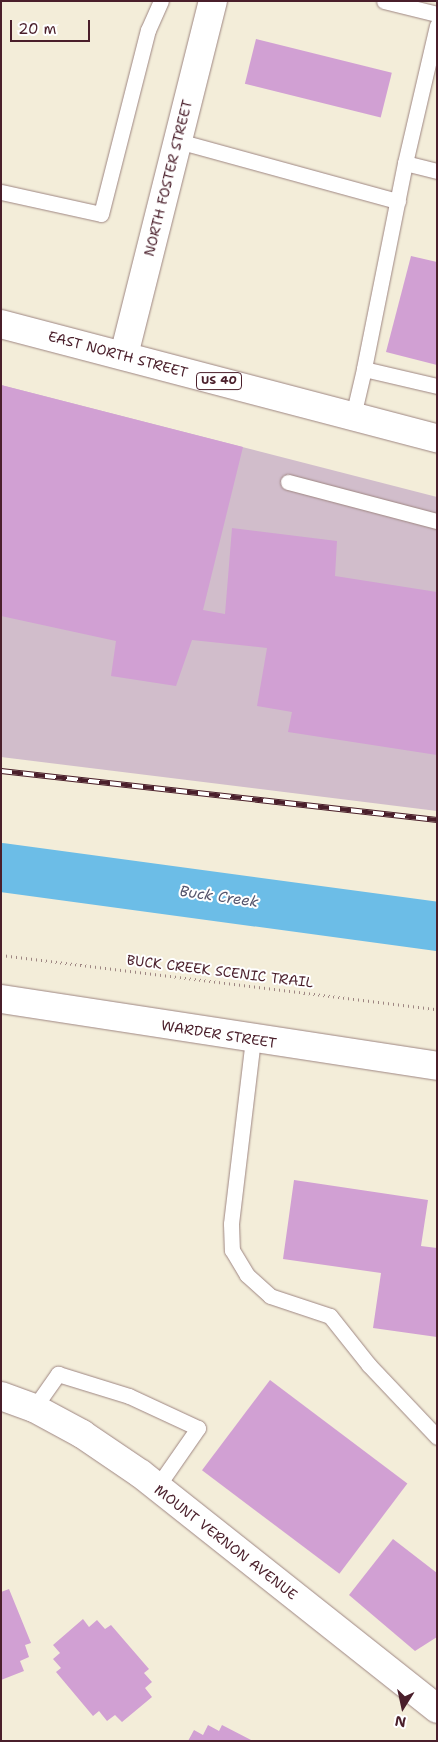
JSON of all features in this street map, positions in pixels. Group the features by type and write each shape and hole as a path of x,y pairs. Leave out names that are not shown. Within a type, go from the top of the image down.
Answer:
{"street":[{"name":"NORTH FOSTER STREET","path":"124,355 213,1"},
{"name":"EAST NORTH STREET","path":"1,324 437,438"},
{"name":"WARDER STREET","path":"1,999 437,1066"},
{"name":"MOUNT VERNON AVENUE","path":"1,1396 34,1408 82,1434 157,1487 437,1709"}],"lane":[{"path":"1,192 101,214 148,30 161,1"},
{"path":"384,1 437,14"},
{"path":"353,416 405,162 437,26"},
{"path":"178,141 398,201"},
{"path":"405,162 437,171"},
{"path":"364,369 437,386"},
{"path":"288,482 437,521"},
{"path":"253,1039 231,1224 232,1250 247,1274 270,1296 330,1316 369,1364 437,1437"},
{"path":"34,1408 58,1374 130,1396 198,1428 157,1487"}],"path":[{"name":"BUCK CREEK SCENIC TRAIL","path":"1,955 437,1009"}],"shaded area":[{"path":"1,385 437,497 437,811 1,757"}],"building":[{"path":"256,39 392,73 381,118 245,84"},
{"path":"411,256 437,262 437,365 386,352"},
{"path":"1,385 243,447 203,610 225,614 232,528 337,541 335,576 437,592 437,755 288,732 292,712 257,706 267,648 192,640 176,686 111,676 116,641 1,616"},
{"path":"294,1180 428,1200 421,1246 437,1248 437,1337 373,1328 381,1273 283,1259"},
{"path":"270,1380 407,1484 339,1574 202,1470"},
{"path":"393,1539 437,1573 437,1637 415,1651 349,1595"},
{"path":"9,1589 31,1643 25,1645 29,1657 20,1661 24,1671 1,1680 1,1592"},
{"path":"83,1619 89,1627 97,1620 105,1629 111,1625 149,1669 144,1673 152,1682 145,1688 152,1697 122,1722 115,1715 107,1721 99,1711 93,1716 56,1672 61,1668 53,1659 60,1653 53,1645"},
{"path":"208,1725 219,1731 222,1725 253,1741 188,1741 194,1730 203,1735"}],"waterway":[{"name":"Buck Creek","path":"1,867 437,926"}],"railway":[{"path":"1,771 437,820"}]}
